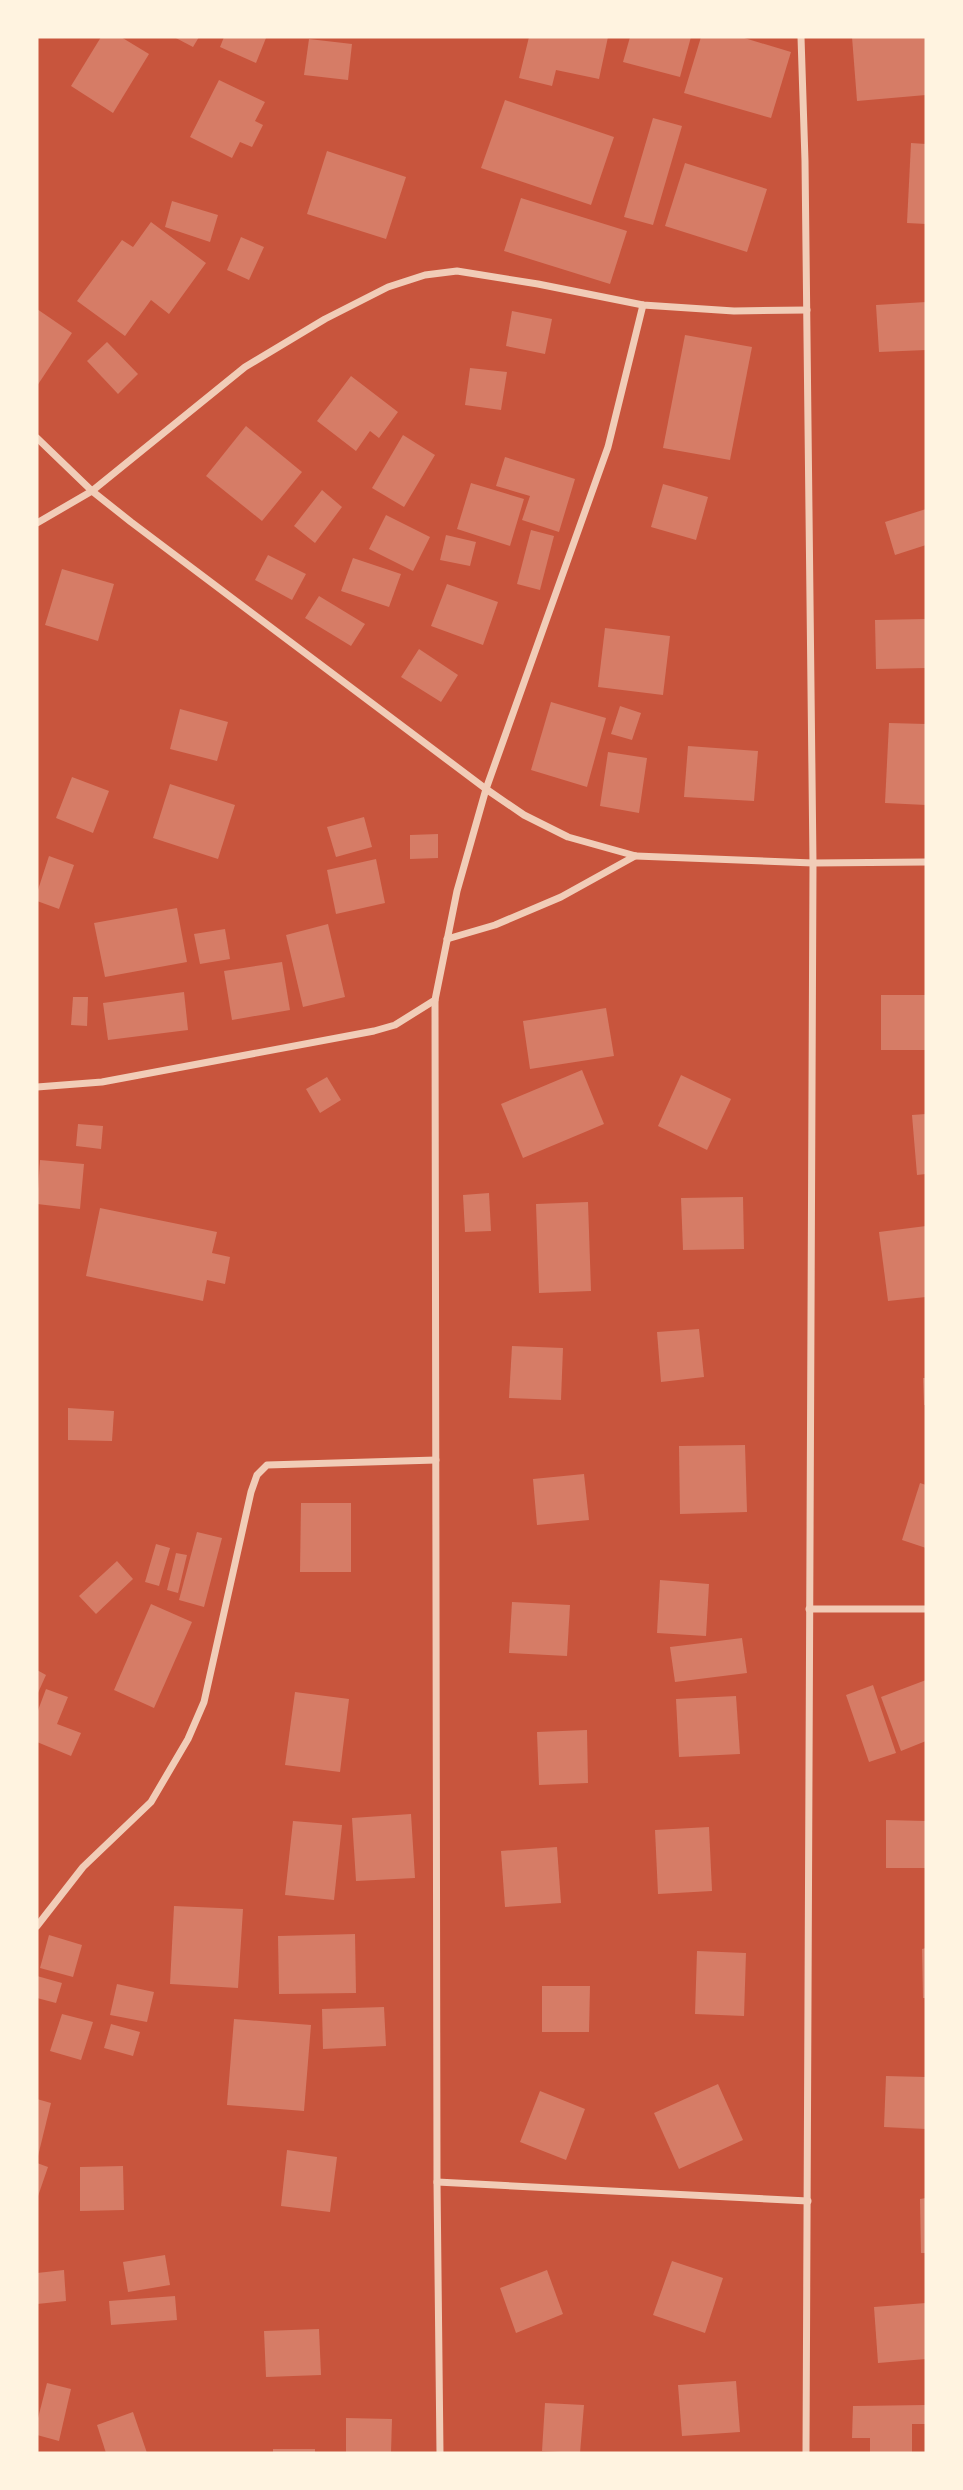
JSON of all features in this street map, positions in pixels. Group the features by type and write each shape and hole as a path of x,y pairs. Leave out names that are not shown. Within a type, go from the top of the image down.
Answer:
{"street":[{"path":"801,37 813,863 806,2453"},
{"path":"37,523 92,491 245,367 325,318 388,287 425,275 457,271 643,305 734,311 807,310"},
{"path":"440,2453 435,1000 457,891 486,789 608,447 643,305"},
{"path":"37,438 92,491 486,789 524,815 568,837 636,856 813,863 926,862"},
{"path":"447,939 495,925 561,897 636,856"},
{"path":"37,1087 102,1082 373,1031 395,1024 435,1000"},
{"path":"37,1926 83,1867 151,1802 188,1739 204,1702 257,1475 267,1465 436,1460"},
{"path":"809,1609 926,1609"},
{"path":"437,2182 808,2201"}],"building":[{"path":"101,37 121,37 149,54 113,113 71,86"},
{"path":"174,37 199,37 193,47"},
{"path":"224,37 266,38 256,63 220,47"},
{"path":"529,37 608,37 599,79 556,70 552,86 519,78"},
{"path":"630,37 691,37 680,77 623,62"},
{"path":"701,37 741,37 791,52 771,118 684,93"},
{"path":"852,37 926,37 926,95 857,101"},
{"path":"309,39 352,44 348,80 304,75"},
{"path":"219,80 265,102 255,121 263,125 252,147 240,142 232,158 190,137"},
{"path":"505,100 614,137 591,205 481,168"},
{"path":"653,118 682,126 653,225 624,217"},
{"path":"911,143 926,144 926,224 907,223"},
{"path":"327,151 406,177 386,239 307,214"},
{"path":"685,163 767,189 747,252 665,226"},
{"path":"521,198 627,231 610,284 504,251"},
{"path":"172,201 218,215 210,242 165,227"},
{"path":"151,222 206,263 169,314 151,300 125,336 77,301 122,240 133,247"},
{"path":"241,237 264,247 249,280 227,270"},
{"path":"926,302 926,350 879,352 876,305"},
{"path":"37,309 72,333 37,386"},
{"path":"512,311 552,319 545,354 506,346"},
{"path":"685,335 752,347 730,460 663,448"},
{"path":"107,342 138,374 118,394 87,361"},
{"path":"470,368 507,372 501,410 465,405"},
{"path":"351,376 398,412 379,438 370,431 356,451 317,421"},
{"path":"246,426 302,472 262,521 206,476"},
{"path":"403,435 435,455 404,507 372,488"},
{"path":"505,457 575,479 559,532 522,520 530,496 496,486"},
{"path":"471,483 524,499 510,546 457,529"},
{"path":"663,484 708,497 696,540 651,527"},
{"path":"322,490 342,507 315,543 294,526"},
{"path":"926,509 926,545 895,555 885,522"},
{"path":"386,515 430,537 413,571 369,549"},
{"path":"531,530 554,536 540,590 517,584"},
{"path":"446,535 476,542 470,566 440,560"},
{"path":"268,555 306,574 292,600 255,580"},
{"path":"353,558 401,574 389,607 341,591"},
{"path":"62,569 114,584 98,641 45,625"},
{"path":"447,584 498,602 483,645 431,626"},
{"path":"319,596 365,624 351,646 305,618"},
{"path":"926,619 926,668 876,669 875,620"},
{"path":"605,628 670,636 663,695 598,687"},
{"path":"419,649 458,675 441,702 401,677"},
{"path":"551,702 606,718 587,787 531,770"},
{"path":"620,706 641,713 632,740 611,734"},
{"path":"180,709 228,722 217,761 170,749"},
{"path":"889,723 926,724 926,805 885,803"},
{"path":"688,746 758,751 754,801 684,797"},
{"path":"608,752 647,758 639,813 600,806"},
{"path":"72,777 109,791 93,833 56,818"},
{"path":"170,784 235,805 218,859 153,838"},
{"path":"364,817 372,847 336,857 327,827"},
{"path":"438,834 438,858 410,859 410,835"},
{"path":"49,856 74,865 59,909 37,901"},
{"path":"376,859 385,903 336,914 327,870"},
{"path":"177,908 187,962 105,977 94,923"},
{"path":"328,924 345,997 303,1007 286,935"},
{"path":"225,929 230,959 200,964 194,934"},
{"path":"282,962 290,1010 232,1020 224,971"},
{"path":"184,992 188,1030 108,1040 103,1003"},
{"path":"881,995 926,995 926,1050 881,1050"},
{"path":"73,997 88,997 87,1026 71,1025"},
{"path":"606,1008 614,1056 530,1069 523,1021"},
{"path":"582,1070 604,1124 523,1158 501,1104"},
{"path":"681,1075 731,1099 707,1150 658,1126"},
{"path":"327,1077 341,1100 320,1113 306,1089"},
{"path":"926,1114 926,1174 917,1175 912,1115"},
{"path":"78,1124 103,1126 101,1149 76,1146"},
{"path":"40,1160 84,1164 80,1209 37,1204"},
{"path":"489,1193 491,1231 465,1232 463,1195"},
{"path":"743,1197 744,1249 683,1250 681,1198"},
{"path":"588,1202 591,1291 539,1293 536,1204"},
{"path":"100,1208 217,1232 212,1253 230,1257 225,1284 207,1280 203,1301 86,1276"},
{"path":"926,1226 926,1297 888,1301 879,1232"},
{"path":"699,1329 704,1377 661,1382 657,1332"},
{"path":"512,1346 563,1348 561,1400 509,1398"},
{"path":"923,1378 926,1378 926,1405 924,1405"},
{"path":"68,1408 114,1411 112,1441 68,1440"},
{"path":"745,1445 747,1512 680,1514 679,1446"},
{"path":"584,1474 589,1520 537,1525 533,1479"},
{"path":"920,1483 926,1485 926,1548 902,1540"},
{"path":"301,1503 351,1503 351,1572 300,1572"},
{"path":"197,1532 222,1538 204,1607 179,1600"},
{"path":"156,1544 170,1548 159,1586 145,1582"},
{"path":"176,1553 187,1555 178,1593 167,1590"},
{"path":"117,1561 133,1579 96,1614 79,1596"},
{"path":"660,1580 709,1584 706,1636 657,1633"},
{"path":"512,1602 570,1605 567,1656 509,1653"},
{"path":"151,1604 192,1622 154,1708 114,1690"},
{"path":"742,1638 747,1673 675,1682 670,1647"},
{"path":"37,1670 46,1675 37,1695"},
{"path":"926,1680 926,1741 901,1751 881,1697"},
{"path":"873,1685 896,1753 869,1762 846,1695"},
{"path":"46,1689 68,1697 57,1724 81,1733 71,1756 37,1742 37,1713"},
{"path":"295,1692 349,1699 340,1772 285,1765"},
{"path":"736,1696 740,1754 679,1757 676,1699"},
{"path":"587,1730 588,1783 539,1785 537,1732"},
{"path":"411,1814 415,1878 356,1881 352,1818"},
{"path":"886,1820 926,1821 926,1868 886,1868"},
{"path":"293,1821 342,1825 334,1900 285,1895"},
{"path":"709,1827 712,1891 658,1894 655,1830"},
{"path":"557,1847 561,1903 505,1907 501,1851"},
{"path":"174,1906 243,1909 238,1988 170,1984"},
{"path":"355,1934 356,1993 279,1994 278,1936"},
{"path":"49,1935 82,1945 73,1977 40,1968"},
{"path":"926,1948 926,1998 923,1998 922,1949"},
{"path":"697,1951 746,1953 744,2016 695,2014"},
{"path":"37,1976 62,1983 56,2003 37,1998"},
{"path":"117,1984 154,1992 147,2022 110,2015"},
{"path":"542,1986 590,1986 589,2032 542,2032"},
{"path":"384,2007 386,2046 323,2049 322,2009"},
{"path":"62,2014 93,2022 81,2060 50,2051"},
{"path":"234,2019 311,2025 304,2111 227,2105"},
{"path":"111,2024 140,2032 133,2056 104,2048"},
{"path":"886,2076 926,2077 926,2129 884,2127"},
{"path":"718,2084 743,2140 679,2169 654,2113"},
{"path":"540,2091 585,2109 566,2160 520,2142"},
{"path":"37,2099 51,2103 38,2156 37,2156"},
{"path":"287,2150 337,2157 330,2212 281,2206"},
{"path":"37,2163 48,2167 37,2199"},
{"path":"123,2166 124,2210 80,2211 80,2167"},
{"path":"926,2198 926,2253 921,2253 920,2199"},
{"path":"165,2255 170,2285 128,2292 123,2262"},
{"path":"672,2261 723,2278 705,2333 653,2315"},
{"path":"64,2270 66,2301 37,2304 37,2273"},
{"path":"547,2270 563,2314 516,2333 500,2288"},
{"path":"175,2296 177,2320 111,2325 109,2301"},
{"path":"926,2303 926,2359 878,2363 874,2307"},
{"path":"319,2329 321,2375 266,2377 264,2331"},
{"path":"736,2381 740,2432 682,2436 678,2385"},
{"path":"47,2383 71,2389 59,2441 37,2435 37,2422"},
{"path":"545,2403 584,2405 580,2453 542,2451"},
{"path":"926,2405 926,2424 912,2424 912,2453 870,2453 870,2438 852,2438 853,2406"},
{"path":"133,2412 147,2453 106,2453 97,2425"},
{"path":"346,2418 392,2419 391,2453 346,2453"},
{"path":"273,2449 315,2449 315,2453 273,2453"}]}
